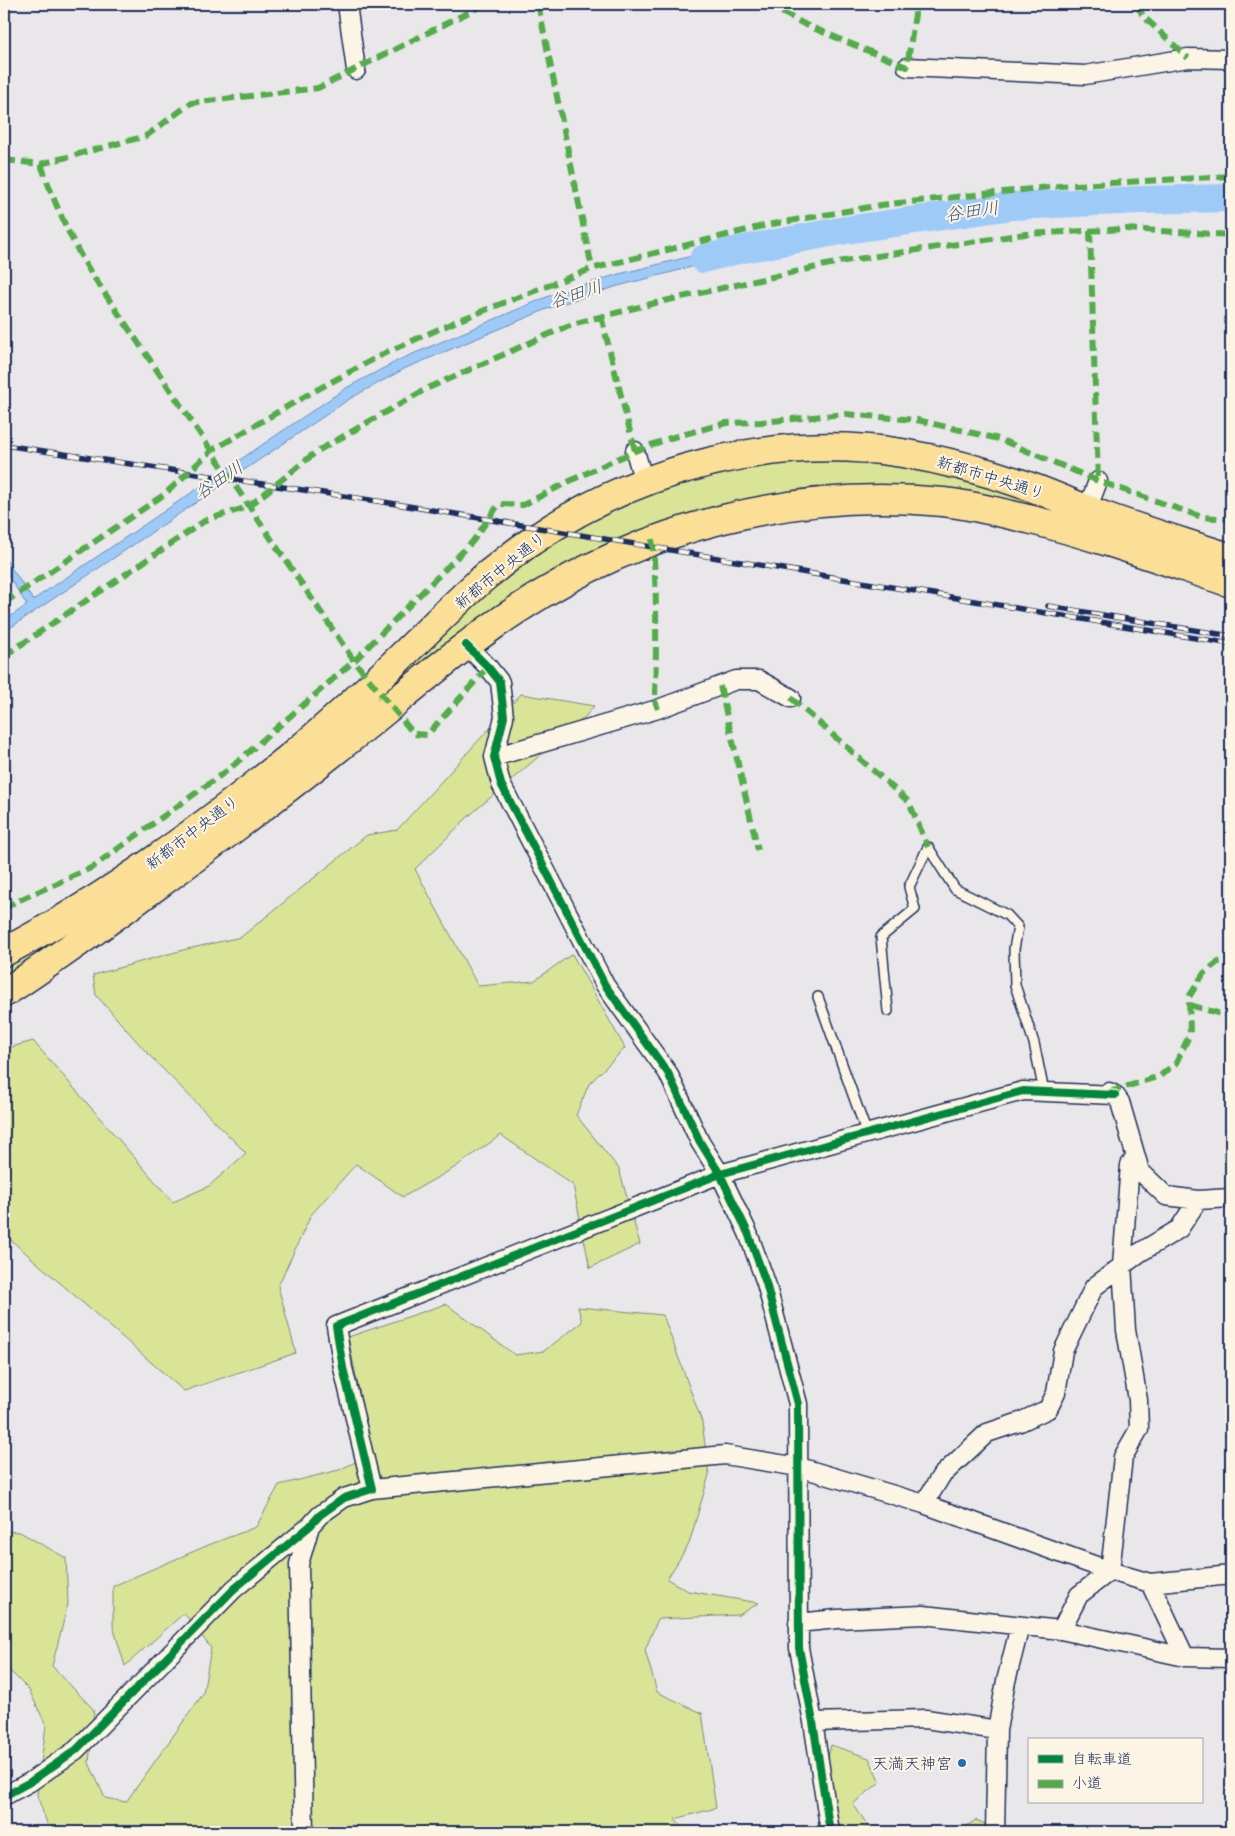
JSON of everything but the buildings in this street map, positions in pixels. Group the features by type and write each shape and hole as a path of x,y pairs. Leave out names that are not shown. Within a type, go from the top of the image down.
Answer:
{"main road":[{"name":"新都市中央通り","path":"4,952 33,937 113,888 178,844 232,802 309,740 366,690 484,578 532,541 583,510 666,474 720,460 782,450 833,448 899,453 963,466 1025,485 1087,510 1231,558"},
{"name":"新都市中央通り","path":"4,993 45,966 203,852 337,750 466,645 520,607 611,556 652,540 759,510 830,501 903,499 983,508 1084,533 1231,583"}],"street":[{"path":"347,4 356,70"},
{"path":"908,67 1085,76 1188,58 1231,60"},
{"path":"635,451 644,482"},
{"path":"1087,510 1098,480"},
{"path":"466,645 500,682 504,717 494,757 501,784 605,985 668,1073 700,1142 720,1174 748,1233 766,1282 798,1404 799,1648 813,1722 830,1832"},
{"path":"494,757 658,709 736,680 759,680 791,698"},
{"path":"372,1489 343,1368 336,1326 720,1174 1023,1092 1112,1094 1120,1102 1140,1172 1166,1196 1198,1200 1231,1198"},
{"path":"1061,1630 1079,1595 1110,1571 1123,1457 1139,1429 1138,1400 1126,1330 1122,1265 1130,1165 1136,1157"},
{"path":"924,1504 941,1476 987,1433 1020,1422 1048,1408 1056,1393 1063,1351 1094,1287 1122,1265 1179,1229 1198,1200"},
{"path":"4,1796 30,1782 76,1750 234,1589 310,1526 320,1514 344,1498 372,1489 725,1455 799,1467 924,1504 1110,1571 1150,1583 1231,1575"},
{"path":"304,1832 299,1564 310,1526"},
{"path":"1150,1583 1185,1657"},
{"path":"798,1623 837,1619 923,1615 1061,1630 1185,1657 1231,1658"},
{"path":"995,1832 997,1730 1006,1681 1020,1626"},
{"path":"813,1722 926,1719 997,1730"}],"lane":[{"path":"888,1011 881,936 915,909 909,887 928,847 955,889 1007,915 1018,927 1014,949 1015,985 1034,1043 1044,1092"},
{"path":"818,997 867,1134"}],"green space":[{"path":"803,458 916,464 1087,519 921,491 606,549 4,983 4,964 490,585 581,521 683,478"},
{"path":"521,694 594,706 585,717 470,815 415,869 478,986 534,981 572,954 625,1048 589,1084 576,1115 619,1169 640,1244 590,1268 573,1185 501,1135 454,1168 403,1197 356,1164 311,1215 278,1286 296,1353 184,1391 4,1234 4,1049 33,1041 173,1202 209,1186 246,1153 148,1054 96,995 93,975 183,950 241,937 367,835 397,830"},
{"path":"446,1304 515,1355 544,1351 582,1322 578,1307 663,1315 702,1422 709,1475 689,1544 667,1579 688,1591 759,1603 739,1615 658,1619 645,1650 657,1692 702,1713 716,1808 675,1819 685,1832 50,1832 37,1795 46,1725 29,1690 4,1665 4,1531 20,1532 66,1558 68,1604 52,1666 94,1710 89,1763 105,1798 126,1802 203,1694 211,1648 184,1613 125,1666 113,1626 113,1586 256,1527 279,1485 339,1470 372,1454 348,1337"},
{"path":"831,1745 869,1758 880,1782 853,1804 871,1830 897,1832 841,1832 826,1765"},
{"path":"976,1820 1005,1832 957,1832"}],"water":[{"path":"737,245 738,255 618,286 552,307 406,368 351,398 4,632 4,621 27,605 4,569 4,557 33,600 346,388 401,359 549,296 615,275"}],"waterway":[{"name":"谷田川","path":"703,259 738,250 846,230 1013,206 1231,198"}],"railway":[{"path":"4,445 390,503 1231,644"},
{"path":"1048,606 1231,636"}],"marked path":[{"path":"4,160 41,164 146,136 191,103 318,88 485,4"},
{"path":"538,4 591,263"},
{"path":"766,4 806,25 907,67 915,14 913,4"},
{"path":"1137,4 1143,16 1188,58"},
{"path":"41,164 63,220 91,273 354,661 414,734 427,735 488,667"},
{"path":"4,603 165,494 211,451 307,395 387,352 457,321 591,269 767,225 881,205 1059,186 1231,176"},
{"path":"4,656 206,520 248,507 316,452 426,389 572,324 655,303 844,261 1025,234 1126,229 1231,235"},
{"path":"1090,231 1098,481"},
{"path":"601,316 635,451"},
{"path":"4,909 15,902 91,868 228,770 354,661 473,541 499,504 523,505 635,451 670,438 726,423 761,422 845,414 917,420 999,439 1098,481 1202,517 1231,519"},
{"path":"652,539 656,600 655,701 658,709"},
{"path":"720,686 758,850"},
{"path":"791,698 909,802 928,847"},
{"path":"1109,1092 1160,1076 1176,1063 1190,1034 1189,997 1204,973 1218,962 1231,960"},
{"path":"1190,1005 1231,1017"}],"cycle path":[{"path":"466,645 500,682 504,717 494,757 501,784 605,985 668,1073 700,1142 720,1174 748,1233 766,1283 798,1404 799,1648 813,1722 830,1832"},
{"path":"4,1796 30,1782 76,1750 234,1589 310,1526 320,1515 344,1498 372,1489 343,1368 336,1326 720,1174 1023,1091 1115,1095"}],"place":[{"name":"天満天神宮","path":"962,1763"}]}
